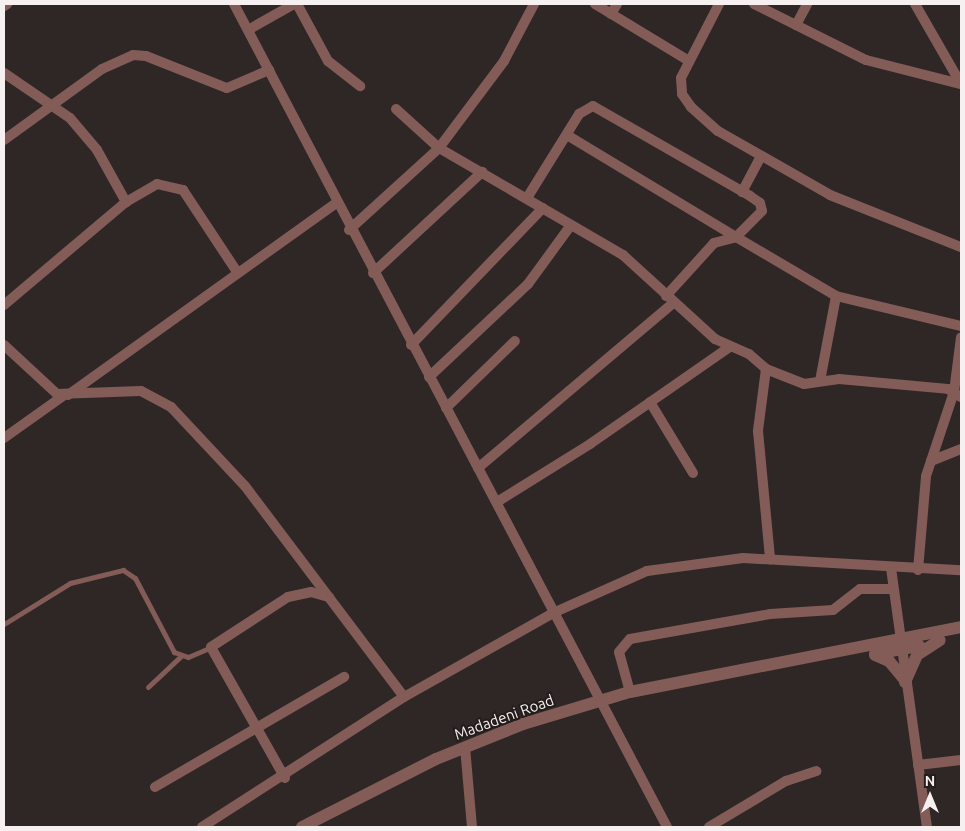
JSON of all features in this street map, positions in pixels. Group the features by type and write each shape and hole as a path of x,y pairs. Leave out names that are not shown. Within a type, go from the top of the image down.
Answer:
{"street":[{"path":"234,4 335,204 497,502 553,613 604,700 667,827"},
{"path":"248,30 295,4 328,61 360,86"},
{"path":"349,230 439,148 504,61 534,4"},
{"path":"595,4 689,60"},
{"path":"611,14 618,4"},
{"path":"719,4 689,60 679,85 691,108 760,158 854,207 961,247"},
{"path":"754,4 866,60 961,84"},
{"path":"796,25 806,4"},
{"path":"915,4 961,84"},
{"path":"4,140 102,69 133,55 146,56 227,88 269,70"},
{"path":"4,73 51,106 87,137 126,202"},
{"path":"478,468 669,300 714,243 736,237 762,211 760,203 593,106 583,108 527,198"},
{"path":"396,109 439,148 623,255 669,300 728,348 749,354 766,369 799,383 840,378 958,394"},
{"path":"567,135 836,296 961,326"},
{"path":"742,192 760,158"},
{"path":"373,273 482,172"},
{"path":"4,305 126,202 157,184 177,186 193,200 237,272"},
{"path":"4,438 335,204"},
{"path":"411,345 543,208"},
{"path":"429,377 519,294 571,225"},
{"path":"820,381 836,296"},
{"path":"918,570 922,499 931,461 958,394 961,337"},
{"path":"446,408 515,341"},
{"path":"5,348 65,395 141,391 171,407 245,486 404,697"},
{"path":"497,502 650,402 728,348"},
{"path":"766,369 758,431 770,558"},
{"path":"650,402 693,473"},
{"path":"931,461 961,449"},
{"path":"202,827 285,778 404,697 553,613 647,571 708,561 770,558 918,570 961,570"},
{"path":"891,568 899,646 927,827"},
{"path":"630,692 619,652 630,639 770,614 833,610 855,591 893,589"},
{"path":"285,778 255,729 211,647 288,597 311,592 329,597"},
{"name":"Madadeni Road","path":"729,673 873,655 961,627"},
{"name":"Madadeni Road","path":"302,827 465,747 630,692 729,673 940,640 961,635"},
{"path":"905,681 917,655 940,640"},
{"path":"873,655 889,661 905,681"},
{"path":"155,787 344,677"},
{"path":"465,747 472,827"},
{"path":"918,765 961,760"},
{"path":"709,827 786,781 816,770"}],"lane":[{"path":"4,624 70,583 123,570 135,578 169,646 181,656"},
{"path":"148,687 181,656 211,647"}]}
